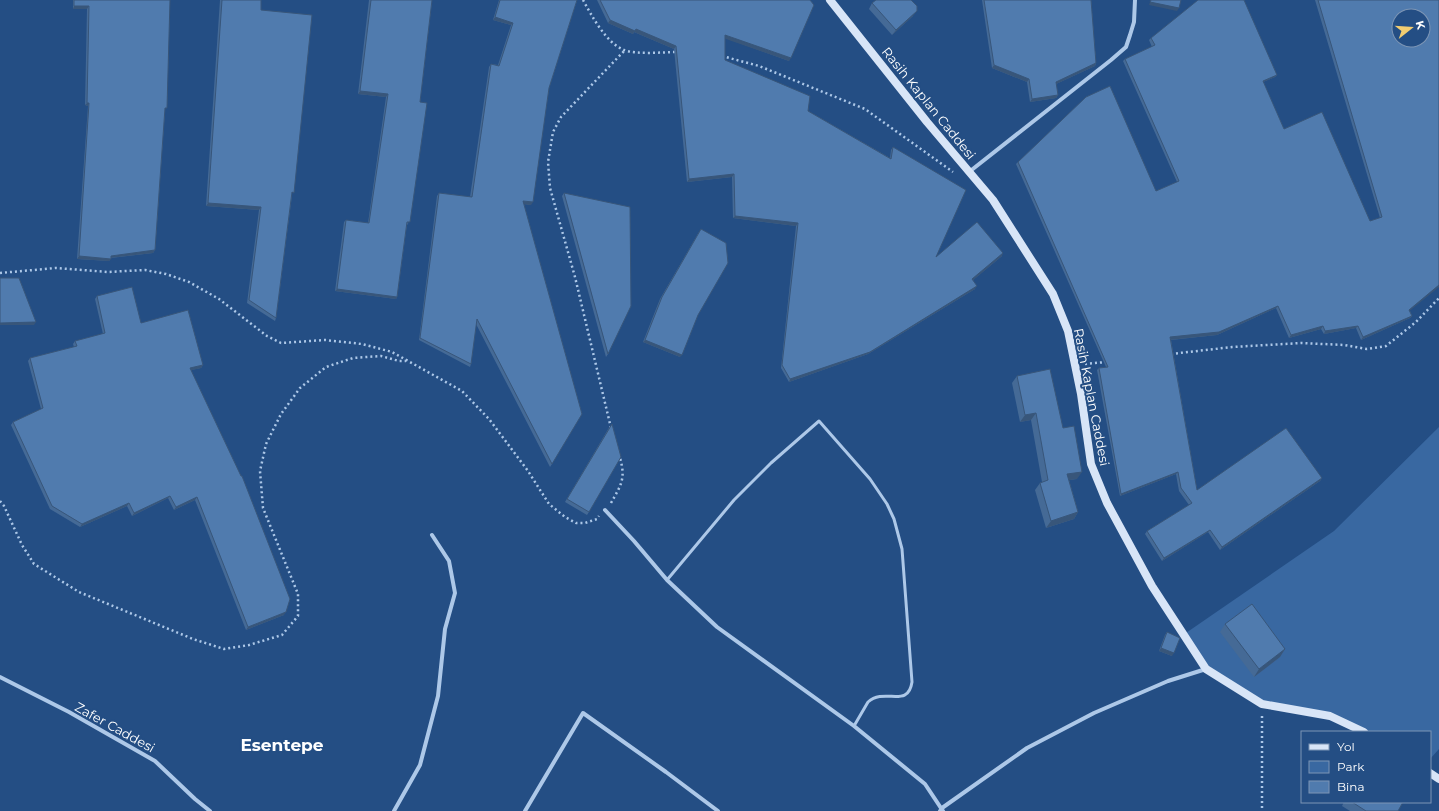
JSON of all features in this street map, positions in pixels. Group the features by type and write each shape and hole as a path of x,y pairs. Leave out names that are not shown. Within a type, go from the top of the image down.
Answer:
{"street":[{"name":"Rasih Kaplan Caddesi","path":"830,0 927,122 993,200 1052,294 1068,332 1081,394 1091,464 1107,503 1152,586 1206,669 1262,704"},
{"path":"969,172 1126,47 1134,22 1135,0"},
{"path":"605,510 667,580 716,627 854,726 925,784 942,810 1027,748 1087,716 1168,681 1206,669"},
{"path":"394,811 420,765 438,696 445,629 455,593 449,561 432,535"},
{"name":"Zafer Caddesi","path":"0,677 69,712 155,761 195,800 210,811"},
{"path":"1262,704 1330,716 1362,731"},
{"path":"525,811 583,713 718,811"}],"lane":[{"path":"667,580 748,485 819,421 879,491 894,519 902,549 911,687 904,695 899,697 879,696 871,699 854,726"}],"path":[{"path":"583,0 596,22 612,42 625,50 644,52 679,52"},
{"path":"613,435 575,278 550,188 548,162 553,132 561,117 625,50"},
{"path":"720,55 759,66 865,109 953,173"},
{"path":"0,273 56,268 108,272 144,270 166,274 190,282 219,299 267,336 281,343 325,340 362,344 392,352 462,391 489,419 528,471 549,504 565,518 576,523 585,523 597,519 611,503 623,480 623,468 619,455"},
{"path":"1169,354 1232,347 1302,343 1344,345 1366,349 1386,346 1416,322 1439,298"},
{"path":"0,501 4,506 22,545 34,564 79,592 193,639 224,649 249,645 282,635 298,616 298,594 263,508 260,471 266,444 281,414 300,388 326,367 354,358 381,356 399,361 408,361"},
{"path":"1075,365 1106,362"},
{"path":"1262,704 1262,811"}],"green space":[{"path":"1439,427 1439,749 1431,758 1431,731 1362,731 1330,716 1262,704 1206,669 1183,635 1334,531"}],"building":[{"path":"74,0 170,0 167,108 165,108 155,250 111,256 111,259 79,256 89,103 87,103 89,6 74,6"},
{"path":"222,0 261,0 261,10 312,15 294,193 292,192 276,318 249,300 261,207 208,203"},
{"path":"371,0 432,0 420,102 427,103 410,222 407,222 397,297 337,289 346,220 369,223 388,94 360,91"},
{"path":"500,0 577,0 549,88 533,202 523,201 582,414 552,464 477,319 471,364 420,338 439,193 472,197 491,64 499,66 513,23 495,17"},
{"path":"600,0 810,0 814,5 791,58 725,35 725,60 810,96 808,111 891,159 893,147 966,190 936,257 977,222 1003,253 972,279 977,286 870,352 790,379 782,365 798,223 735,216 734,174 689,179 676,46 610,20"},
{"path":"876,0 911,0 917,6 917,11 896,30 872,3"},
{"path":"984,0 1091,0 1096,63 1056,82 1058,95 1032,99 1029,79 994,65"},
{"path":"1151,0 1181,0 1179,8 1150,2"},
{"path":"1198,0 1244,0 1277,75 1263,81 1284,129 1322,112 1370,221 1382,217 1318,0 1439,0 1439,285 1409,310 1412,316 1363,337 1358,326 1325,331 1323,326 1291,335 1278,306 1219,332 1170,337 1197,490 1286,428 1322,478 1222,547 1210,530 1164,558 1147,531 1192,503 1181,488 1178,472 1121,494 1099,368 1108,367 1018,162 1086,97 1110,86 1156,191 1179,181 1125,59 1155,45 1151,38"},
{"path":"564,193 630,207 631,306 608,354"},
{"path":"701,229 726,243 728,263 698,315 682,355 645,340 662,297"},
{"path":"0,278 19,278 36,322 0,323"},
{"path":"132,287 141,323 188,310 203,365 190,368 242,476 290,599 286,612 248,627 197,497 176,507 170,496 134,513 129,503 82,524 52,506 13,422 43,408 30,358 77,346 75,341 105,333 97,296"},
{"path":"1050,369 1063,428 1074,426 1082,472 1067,474 1078,512 1051,521 1040,483 1048,480 1036,413 1025,415 1017,376"},
{"path":"612,424 621,457 589,512 567,499"},
{"path":"1252,604 1285,649 1259,669 1225,624"},
{"path":"1167,632 1180,638 1174,653 1161,648"},
{"path":"1354,803 1402,803 1398,811 1366,811"}],"district":[{"name":"Esentepe","path":"282,745"}]}
